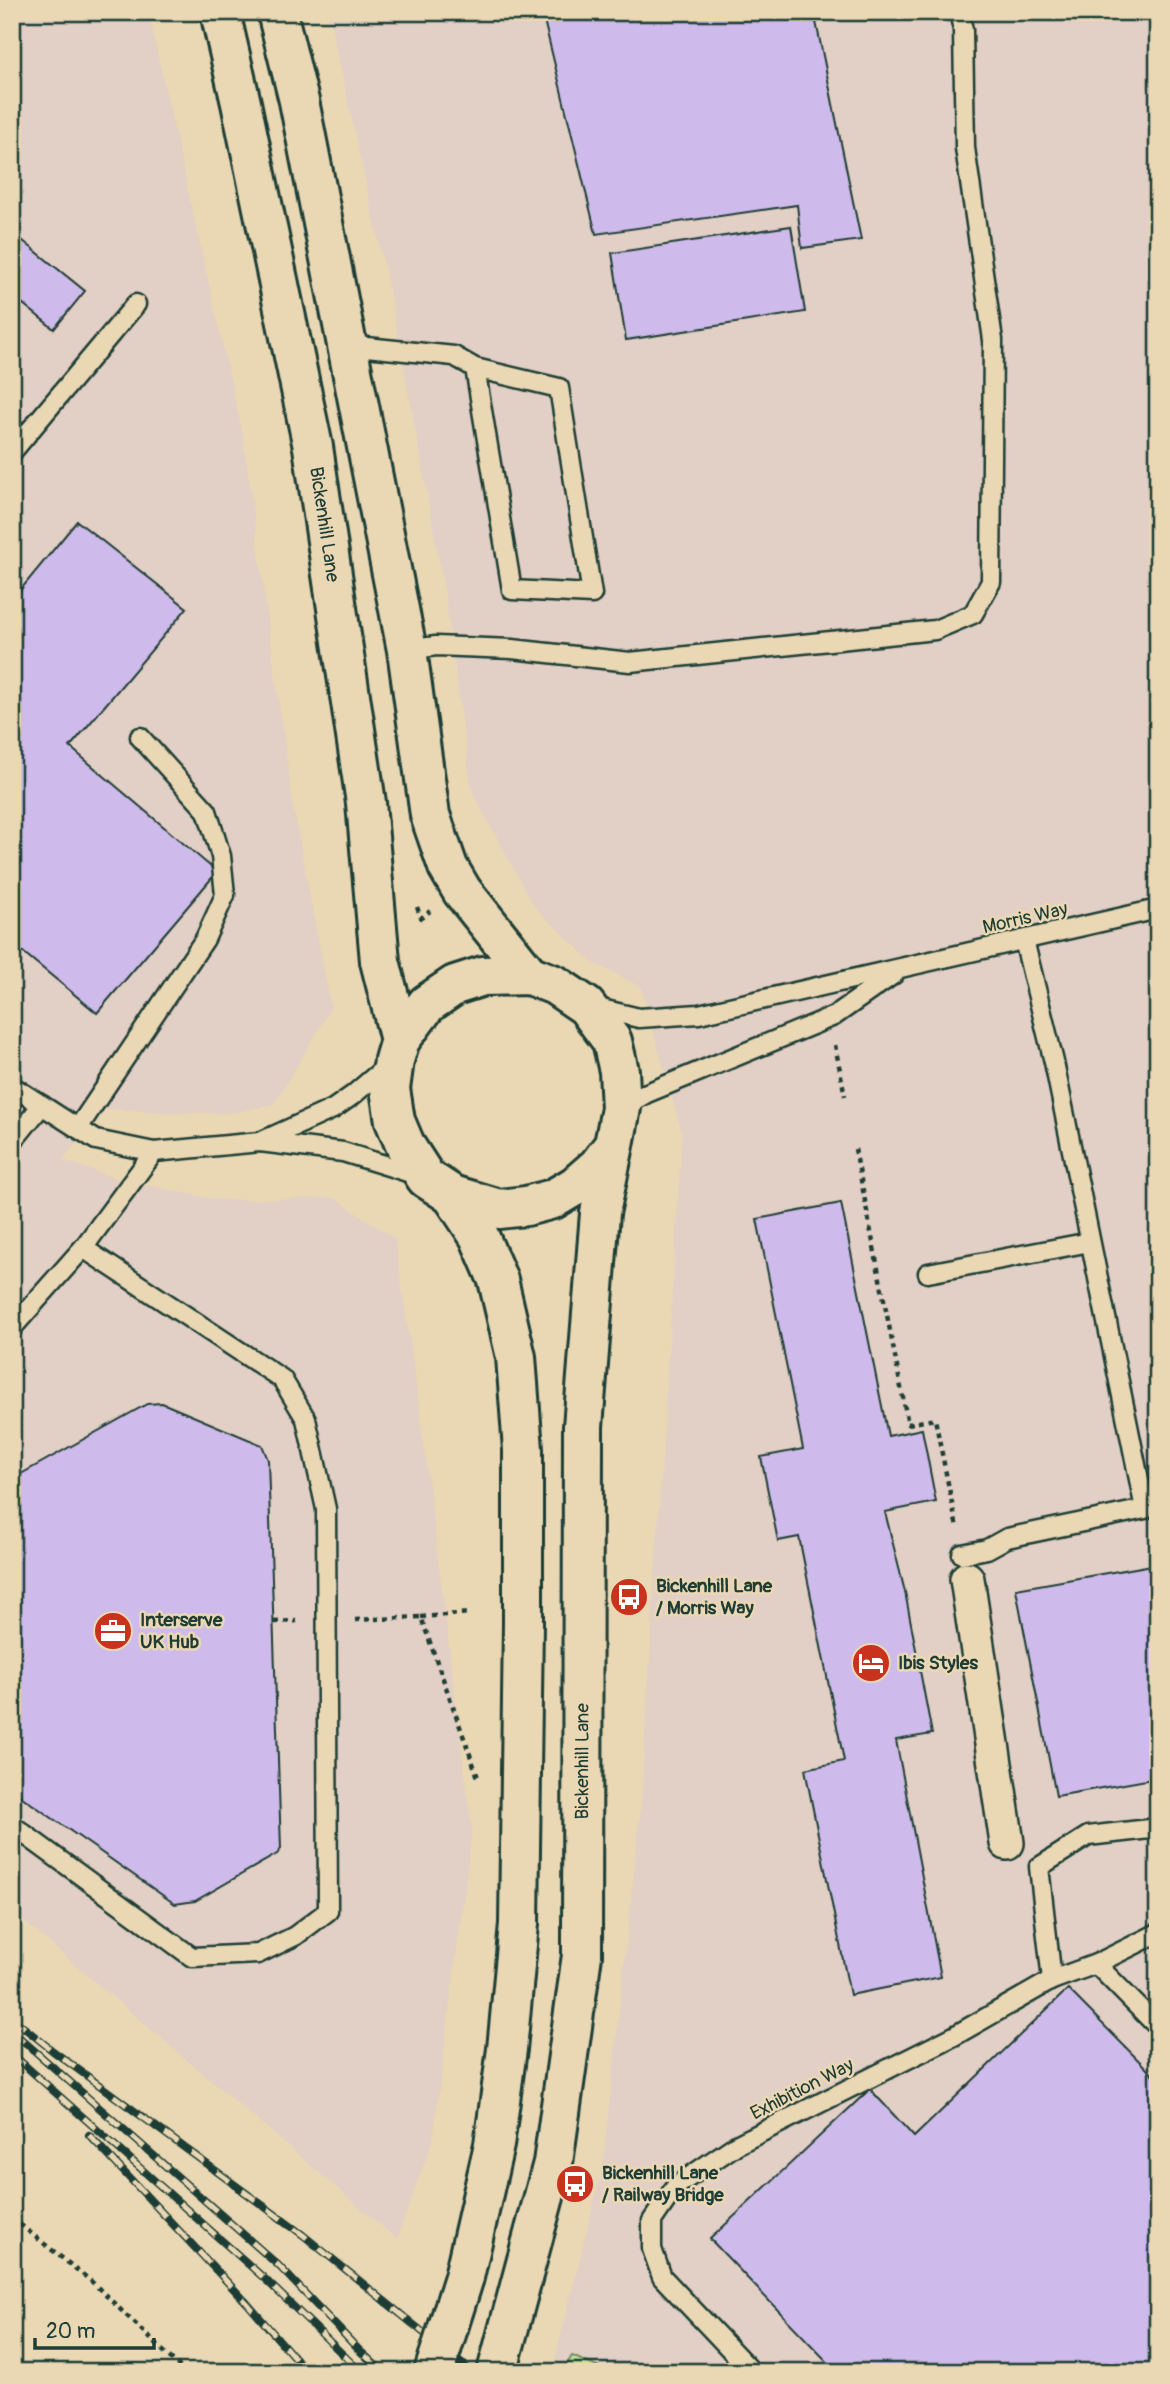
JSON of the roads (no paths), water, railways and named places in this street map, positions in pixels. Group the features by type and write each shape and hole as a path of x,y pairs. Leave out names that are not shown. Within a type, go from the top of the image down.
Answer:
{"main road":[{"name":"Bickenhill Lane","path":"220,12 313,447 366,803 380,961 397,1050"},
{"path":"277,12 299,101 407,650 430,815 448,867 462,891 529,975"},
{"path":"434,2372 464,2277 494,2146 507,2049 519,1924 523,1450 516,1357 498,1280 479,1236 406,1147 394,1121 390,1089 397,1050 427,1004 455,985 483,976 529,975 555,985 586,1006 612,1041 619,1071 621,1108 614,1145 598,1166 575,1186 553,1199 526,1206 499,1209 439,1186"},
{"name":"Bickenhill Lane","path":"497,2372 553,2163 582,1955 583,1427 600,1213 614,1145"}],"street":[{"path":"964,1567 1007,1843"}],"lane":[{"path":"407,650 436,646 512,649 630,662 934,630 973,614 991,582 993,340 965,148 963,30 959,12"},
{"path":"12,452 136,304"},
{"path":"347,345 454,356 475,368 559,388 592,594 512,590 475,368"},
{"path":"78,1128 205,939 225,895 220,856 207,811 140,737"},
{"name":"Morris Way","path":"586,1006 639,1018 699,1014 1158,909"},
{"path":"964,1567 1007,1538 1144,1509 1054,1062 1024,940"},
{"path":"621,1108 647,1093 834,1016 902,968"},
{"path":"260,1142 333,1109 353,1095 397,1050"},
{"path":"12,1086 96,1140 154,1152 260,1142 343,1152 439,1186"},
{"path":"12,1142 42,1105"},
{"path":"12,1328 83,1248 154,1152"},
{"path":"928,1273 1090,1242"},
{"path":"12,1825 192,1957 258,1954 295,1937 328,1911 326,1509 306,1419 282,1379 83,1248"},
{"path":"1052,1980 1039,1867 1088,1836 1158,1828"},
{"name":"Exhibition Way","path":"752,2372 662,2277 652,2249 652,2221 676,2186 736,2145 954,2036 1052,1980 1096,1964 1158,1933"},
{"path":"1096,1964 1158,2027"}],"railway":[{"path":"12,2018 303,2235 472,2372"},
{"path":"12,2031 278,2265 383,2372"},
{"path":"12,2054 265,2279 361,2372"},
{"path":"89,2135 247,2303 307,2372"}],"place":[{"name":"Bickenhill Lane / Morris Way","path":"629,1597"},
{"name":"Interserve UK Hub","path":"113,1631"},
{"name":"Ibis Styles","path":"871,1663"},
{"name":"Bickenhill Lane / Railway Bridge","path":"575,2184"}]}
